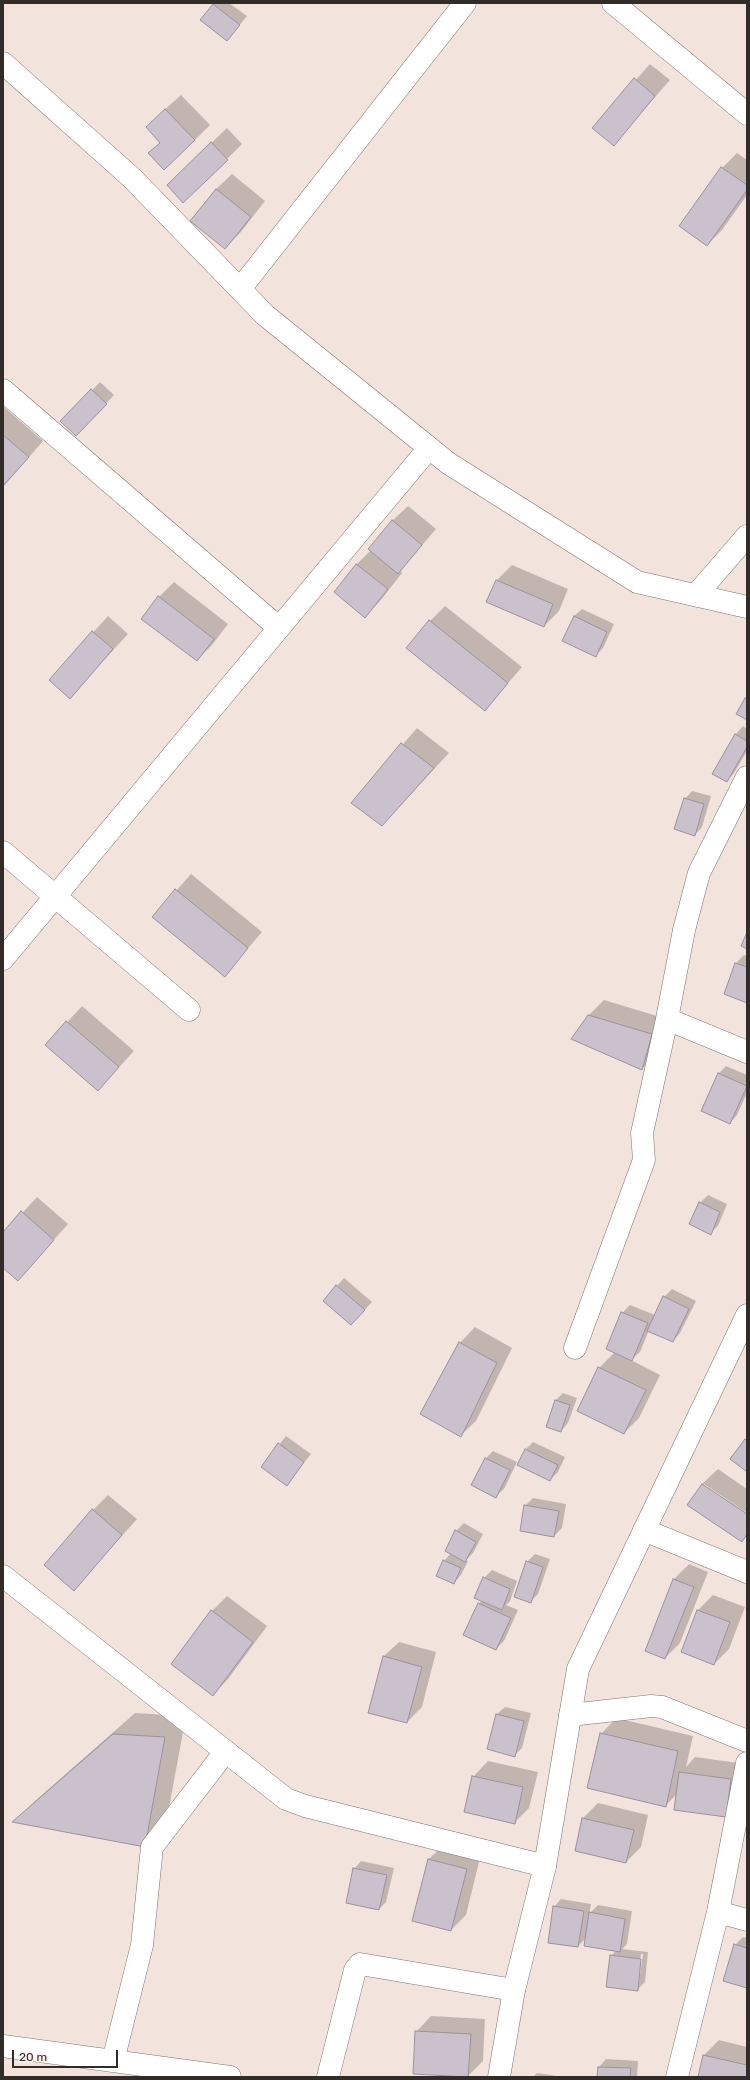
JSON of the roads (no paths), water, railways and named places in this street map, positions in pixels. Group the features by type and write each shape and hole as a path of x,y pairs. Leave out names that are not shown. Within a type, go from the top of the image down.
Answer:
{"street":[{"path":"240,289 465,3"},
{"path":"613,3 747,114"},
{"path":"3,62 132,178 265,315 448,463 637,582 747,606"},
{"path":"3,390 279,628"},
{"path":"3,960 429,448"},
{"path":"696,595 747,536"},
{"path":"575,1348 644,1160 642,1133 667,1019 684,930 699,873 747,777"},
{"path":"3,852 189,1010"},
{"path":"667,1019 747,1052"},
{"path":"499,2077 514,1990 545,1866 578,1668 747,1315"},
{"path":"644,1530 747,1572"},
{"path":"3,1576 282,1796 305,1806 545,1866"},
{"path":"570,1715 651,1706 662,1707 747,1741"},
{"path":"113,2061 142,1945 152,1847 225,1752"},
{"path":"677,2077 718,1912 747,1763"},
{"path":"718,1912 747,1920"},
{"path":"328,2077 355,1970 360,1964 514,1990"},
{"path":"3,2046 113,2061 140,2071 230,2077"}]}
